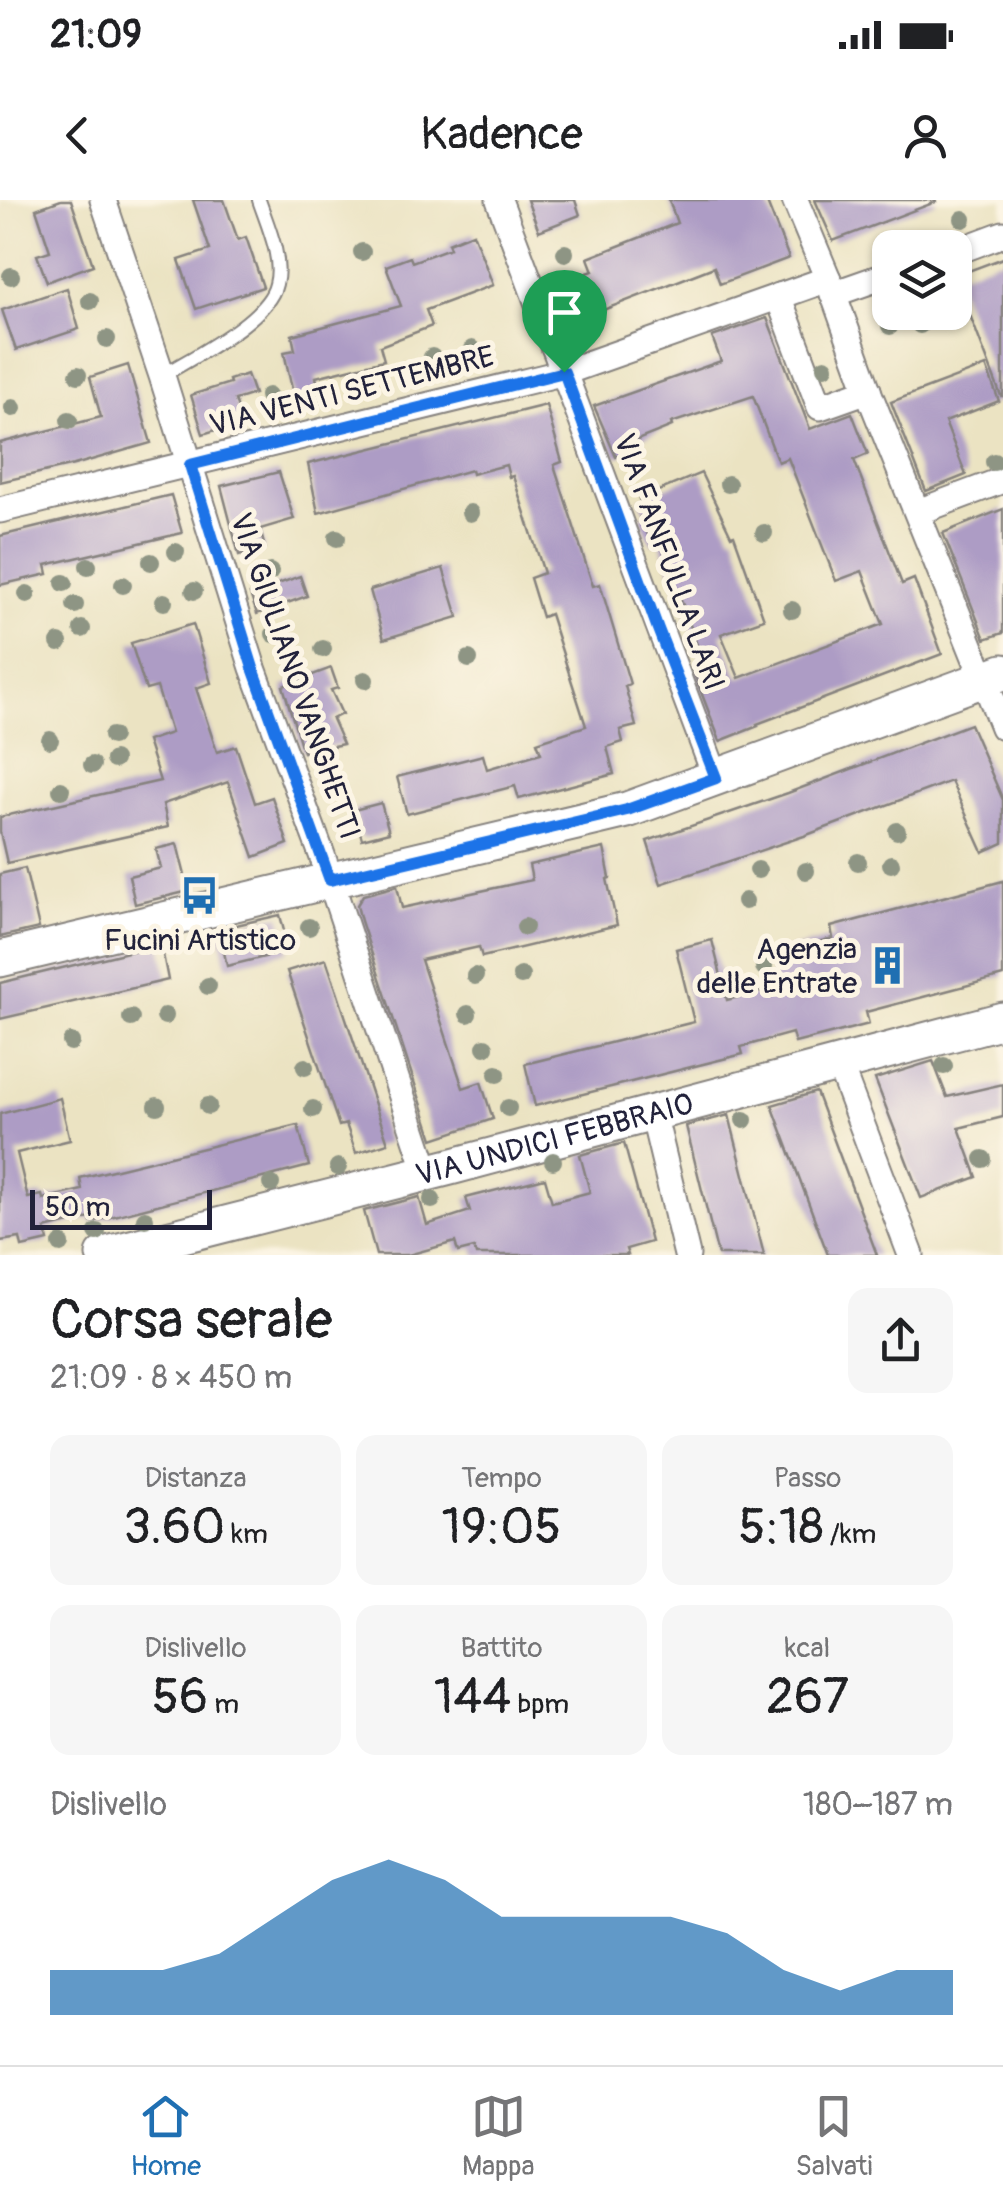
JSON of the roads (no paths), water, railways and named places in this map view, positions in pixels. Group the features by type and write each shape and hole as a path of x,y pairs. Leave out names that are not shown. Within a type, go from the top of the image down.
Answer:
{"main road":[{"path":"0,959 627,810 994,675"},
{"name":"VIA UNDICI FEBBRAIO","path":"104,1255 1003,1020"}],"street":[{"name":"VIA GIULIANO VANGHETTI","path":"102,200 162,376 253,668 330,880 428,1172"},
{"name":"VIA FANFULLA LARI","path":"500,200 716,778"},
{"path":"795,200 918,512 994,675 1003,727"},
{"path":"972,246 1003,234"},
{"name":"VIA VENTI SETTEMBRE","path":"0,510 564,372 778,296 872,278"},
{"path":"778,296 820,407 868,390"},
{"path":"918,512 1003,480"},
{"path":"839,1064 911,1255"},
{"path":"653,1114 687,1255"}],"lane":[{"path":"162,376 241,328 272,295 278,267 259,200"}],"place":[{"name":"Fucini Artistico","path":"200,896"},
{"name":"Agenzia delle Entrate","path":"887,966"}]}
